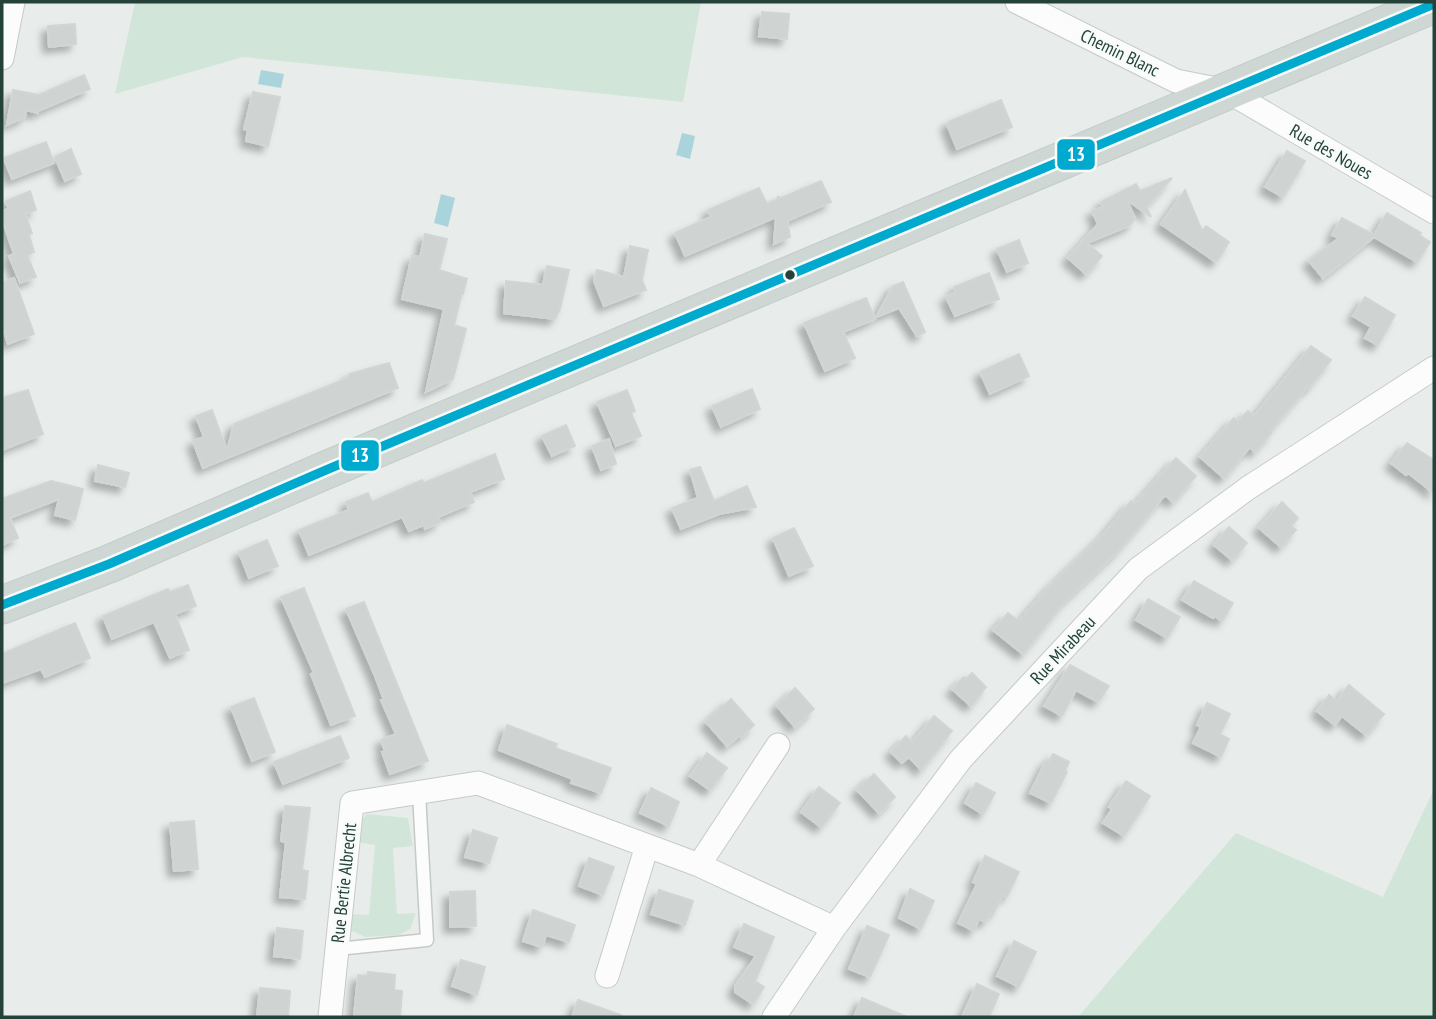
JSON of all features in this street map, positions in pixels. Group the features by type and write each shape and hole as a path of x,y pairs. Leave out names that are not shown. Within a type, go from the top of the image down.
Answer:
{"main road":[{"path":"2,605 109,564 339,464 1434,4"}],"street":[{"path":"2,58 13,2"},
{"name":"Chemin Blanc","path":"1017,2 1055,10 1176,81 1227,91"},
{"name":"Rue des Noues","path":"1227,91 1434,212"},
{"name":"Rue Mirabeau","path":"774,1017 834,928 961,759 1138,569 1248,488 1434,368"},
{"path":"699,865 778,745"},
{"name":"Rue Bertie Albrecht","path":"330,1017 352,803 478,783 699,865 834,928"},
{"path":"607,975 647,846"}],"lane":[{"path":"337,949 427,940 419,793"}],"green space":[{"path":"135,2 701,2 683,102 243,57 115,94"},
{"path":"1434,789 1434,1017 1078,1017 1236,833 1383,897"},
{"path":"367,814 408,818 413,846 393,848 397,914 416,913 410,929 399,935 365,937 350,930 348,914 369,915 375,845 355,842 360,822"}],"water":[{"path":"261,70 284,74 281,88 258,84"},
{"path":"682,133 695,136 690,159 676,155"},
{"path":"441,194 455,198 448,227 434,223"}],"building":[{"path":"762,12 789,14 787,39 759,36"},
{"path":"75,24 76,44 49,47 48,26"},
{"path":"84,75 90,89 38,113 26,110 25,117 7,125 13,90 39,95"},
{"path":"253,92 280,97 268,146 246,141 248,130 244,129"},
{"path":"1001,100 1012,127 957,149 947,124"},
{"path":"46,142 54,163 12,179 4,158"},
{"path":"71,149 81,174 65,181 55,157"},
{"path":"1287,151 1305,161 1283,197 1265,187"},
{"path":"1172,178 1146,207 1151,217 1127,200 1135,219 1129,226 1087,243 1102,256 1086,274 1068,258 1098,224 1092,211 1103,207 1101,202 1136,184 1140,191"},
{"path":"821,181 831,202 787,221 790,237 774,244 776,217 685,256 675,233 711,217 708,210 759,188 767,204 778,197"},
{"path":"1185,190 1202,231 1206,226 1229,242 1216,262 1161,224"},
{"path":"30,191 36,210 25,214 32,233 29,235 34,252 27,255 36,277 20,283 9,256 14,254 2,219 2,211 9,209 6,201"},
{"path":"1387,213 1421,233 1419,235 1430,242 1417,262 1374,237 1323,278 1309,261 1339,238 1332,235 1342,218 1374,235"},
{"path":"425,234 447,239 439,270 467,279 454,325 466,329 453,379 426,392 444,309 402,299 412,256 420,257"},
{"path":"1019,240 1028,263 1007,272 997,249"},
{"path":"630,246 648,250 642,280 646,290 604,306 594,281 597,270 624,277"},
{"path":"547,266 569,270 555,319 504,313 506,281 543,285"},
{"path":"989,273 999,299 955,316 946,297 956,292 954,287"},
{"path":"14,278 34,334 8,344 2,326 2,283"},
{"path":"903,282 925,332 917,336 899,308 876,317 893,286"},
{"path":"1365,297 1395,315 1378,345 1365,338 1371,327 1353,316"},
{"path":"866,298 875,319 843,332 855,358 825,371 804,323"},
{"path":"1311,346 1331,360 1255,452 1250,447 1224,478 1200,457 1234,418 1238,422 1248,411 1254,416"},
{"path":"1019,354 1029,376 990,394 980,372"},
{"path":"389,363 398,388 203,468 193,441 204,437 196,416 212,410 227,451 234,424 348,378 349,374"},
{"path":"752,389 760,409 721,427 712,406"},
{"path":"28,390 43,434 2,450 2,398"},
{"path":"627,390 635,411 631,413 641,436 616,446 597,402"},
{"path":"566,425 575,446 552,456 542,436"},
{"path":"609,439 616,464 601,470 592,446"},
{"path":"1407,443 1434,460 1434,493 1391,463"},
{"path":"495,454 504,479 470,492 474,502 438,517 440,522 425,529 424,525 409,531 402,517 309,555 299,530 349,510 346,502 368,493 372,502 422,480 424,483"},
{"path":"1176,458 1196,476 1173,502 1165,495 1119,550 1065,601 1023,654 993,630 1008,613 1019,621 1049,587 1103,535 1131,501 1135,504"},
{"path":"98,465 129,473 125,487 95,481"},
{"path":"700,467 714,501 747,486 756,507 719,514 681,529 672,508 698,498 690,470"},
{"path":"51,481 83,489 75,520 55,515 59,499 10,518 18,538 2,545 2,499"},
{"path":"1282,502 1298,518 1291,526 1296,530 1281,547 1259,528"},
{"path":"1229,527 1247,543 1232,560 1214,545"},
{"path":"794,528 813,566 789,576 773,538"},
{"path":"267,540 278,566 249,578 239,552"},
{"path":"1194,581 1233,603 1222,621 1182,600"},
{"path":"188,585 196,606 175,614 189,650 170,658 154,622 112,639 103,616 168,589 170,592"},
{"path":"304,588 355,716 331,725 311,674 314,673 281,597"},
{"path":"1148,599 1180,617 1167,638 1136,620"},
{"path":"364,602 428,761 390,774 382,752 385,751 381,740 396,734 346,609"},
{"path":"75,623 90,658 45,677 41,669 2,683 2,654"},
{"path":"1070,665 1109,686 1098,702 1076,690 1062,716 1044,706"},
{"path":"972,673 986,687 971,706 952,689"},
{"path":"1349,685 1384,714 1366,735 1342,716 1335,725 1317,711 1329,695 1337,701"},
{"path":"795,688 814,709 795,727 777,706"},
{"path":"254,698 275,752 252,761 231,707"},
{"path":"731,699 754,725 727,746 706,722"},
{"path":"1207,703 1230,714 1220,734 1229,739 1221,757 1193,743 1201,727 1197,725"},
{"path":"934,716 952,731 921,770 909,757 902,763 891,752 906,736 912,743"},
{"path":"507,725 557,744 555,748 611,768 601,793 571,783 573,779 499,750"},
{"path":"340,736 349,758 283,784 274,762"},
{"path":"707,753 727,768 710,790 690,776"},
{"path":"1053,754 1069,762 1065,771 1067,772 1051,803 1030,793 1046,761 1049,762"},
{"path":"874,774 895,797 879,813 857,790"},
{"path":"1126,781 1150,796 1124,836 1103,823 1112,809 1109,807"},
{"path":"976,783 995,793 983,814 965,803"},
{"path":"819,787 840,803 821,827 801,812"},
{"path":"651,788 679,802 669,826 640,813"},
{"path":"285,806 310,808 302,870 308,871 305,899 280,897 286,842 281,841"},
{"path":"194,821 198,869 174,871 170,823"},
{"path":"473,830 497,838 489,863 465,857"},
{"path":"985,856 1019,872 1007,896 1003,895 986,922 979,919 974,931 958,923 977,884 973,882"},
{"path":"589,858 614,867 603,895 579,886"},
{"path":"910,889 934,901 921,929 899,918"},
{"path":"659,890 693,901 685,925 651,914"},
{"path":"475,891 476,926 450,927 450,892"},
{"path":"533,910 575,925 569,942 546,935 542,947 523,941"},
{"path":"744,924 774,937 755,981 764,987 753,1004 735,992 735,986 756,956 734,947"},
{"path":"867,926 889,935 870,977 849,969"},
{"path":"277,928 303,931 300,959 274,956"},
{"path":"1014,941 1036,952 1019,987 997,976"},
{"path":"461,960 485,967 477,995 452,986"},
{"path":"368,972 395,975 394,990 402,991 400,1017 354,1017 358,975 367,976"},
{"path":"977,984 999,994 989,1017 962,1017"},
{"path":"260,988 290,991 288,1016 257,1017"},
{"path":"862,998 907,1017 854,1017"},
{"path":"578,1000 621,1015 572,1017"}],"transit line":[{"name":"13","path":"2,605 109,564 326,470 1434,4"}]}
